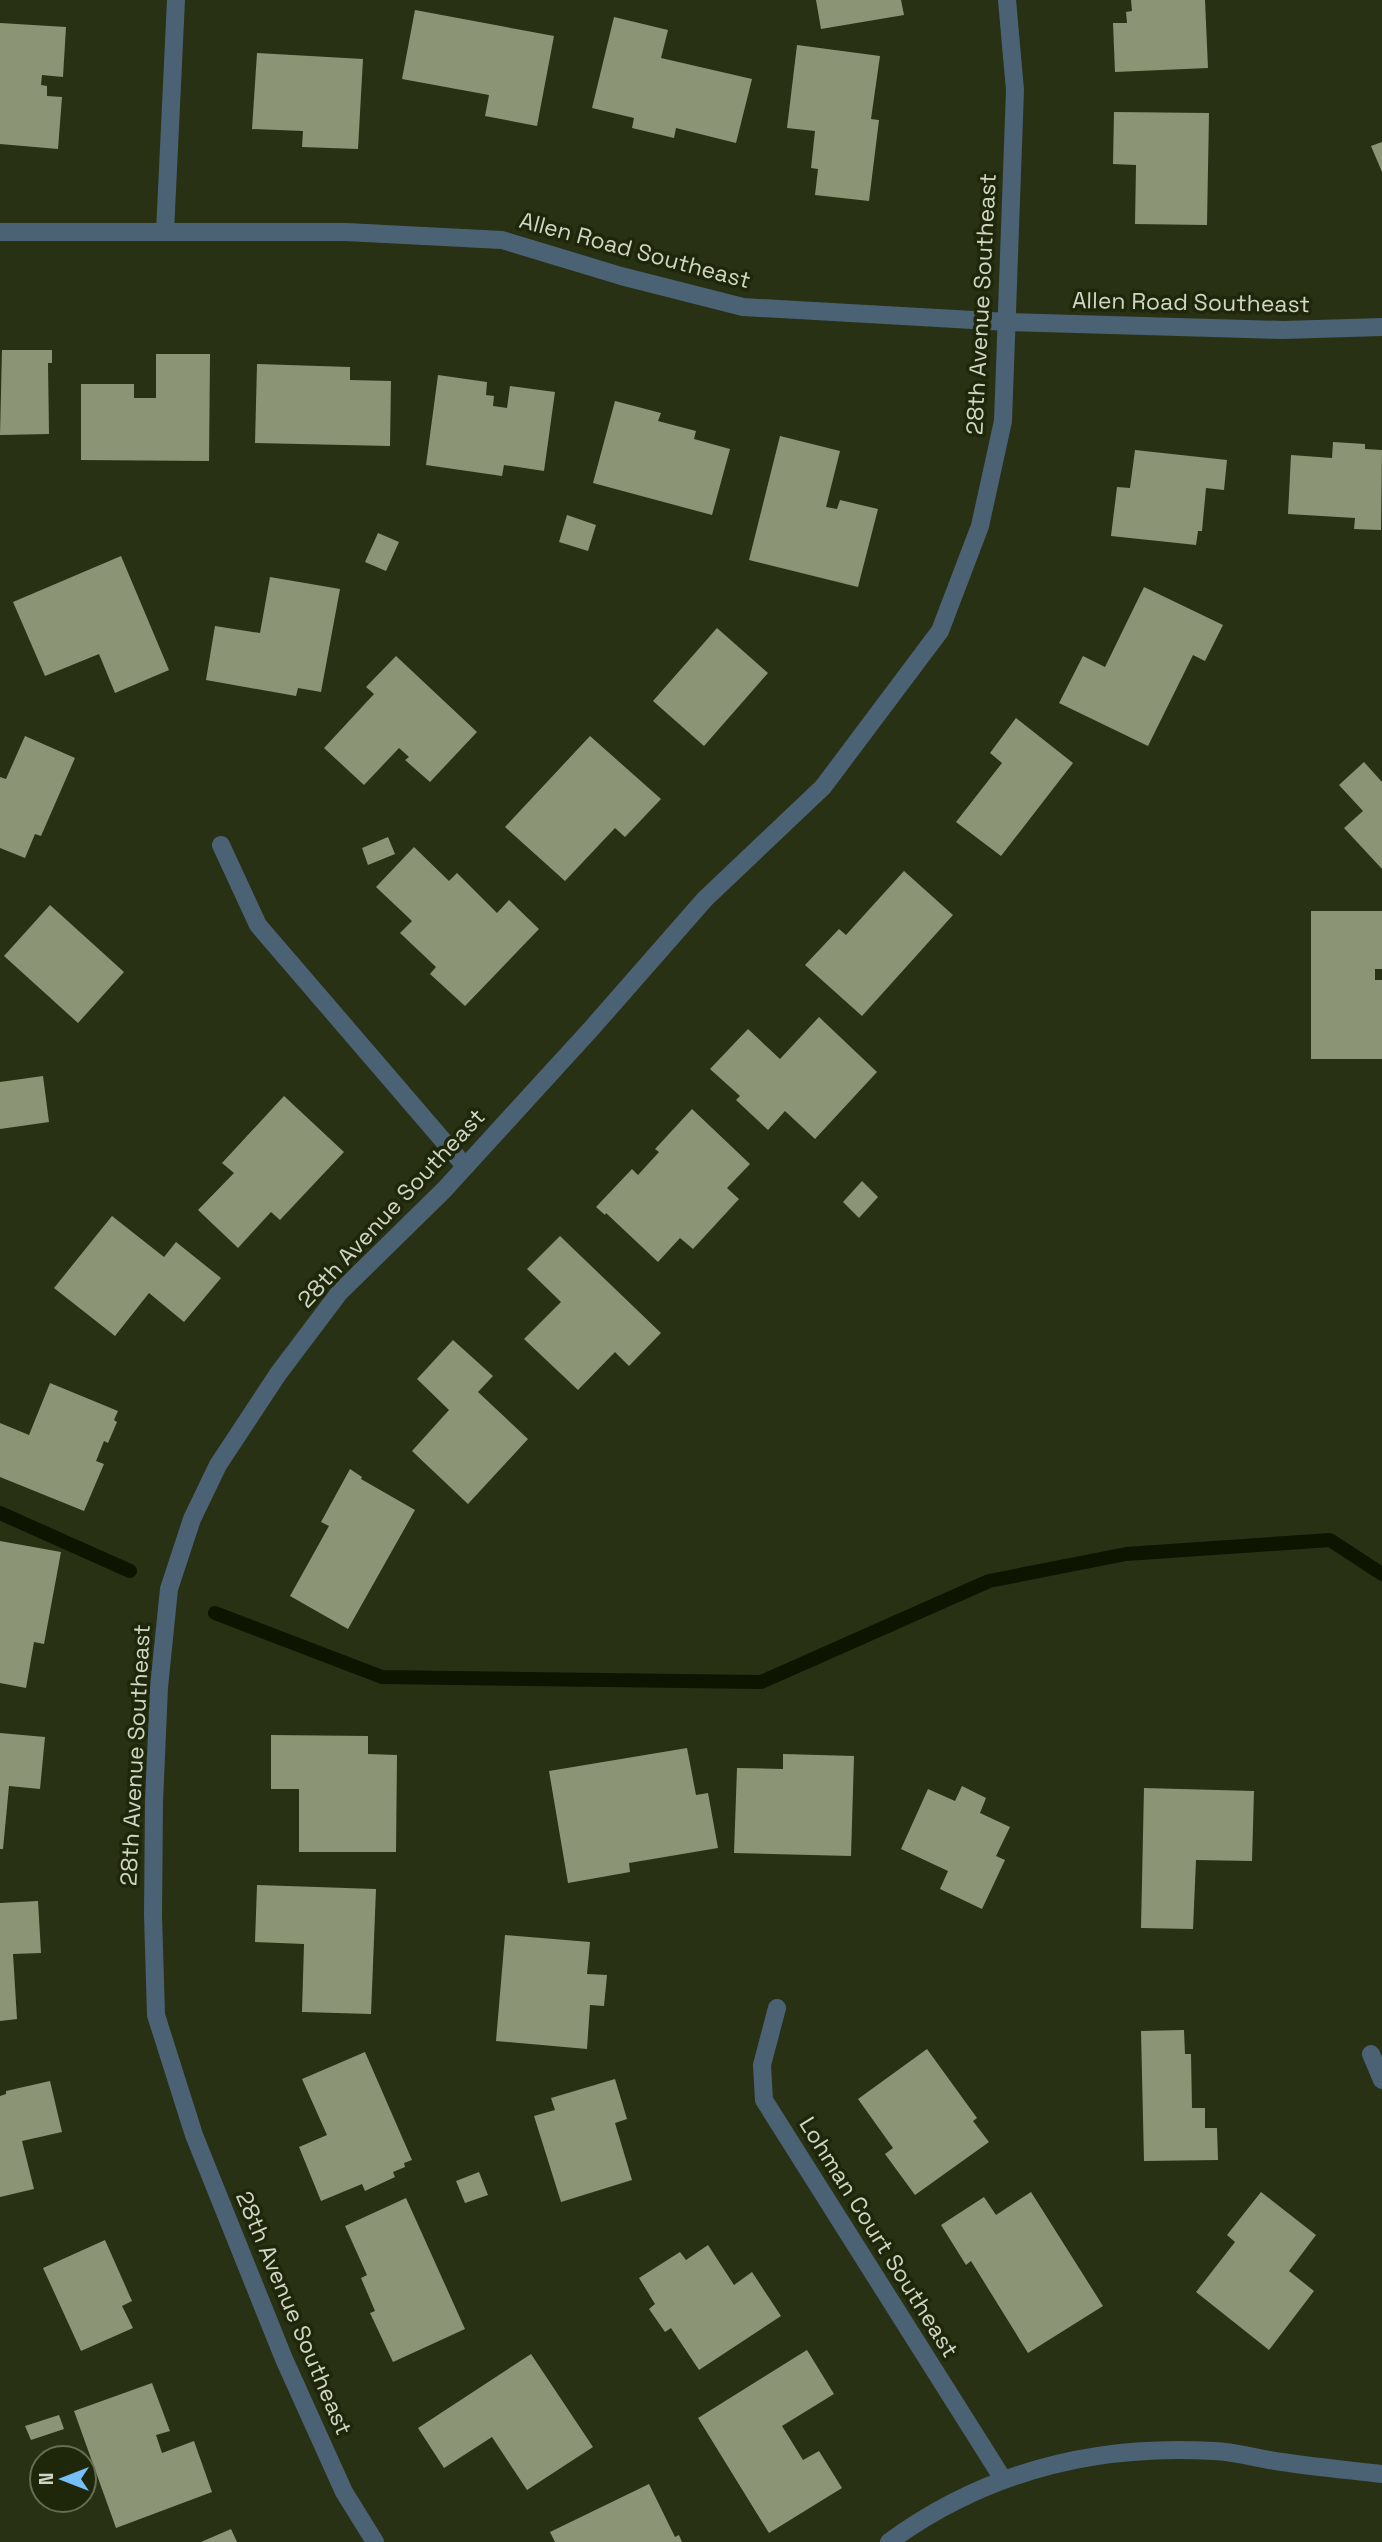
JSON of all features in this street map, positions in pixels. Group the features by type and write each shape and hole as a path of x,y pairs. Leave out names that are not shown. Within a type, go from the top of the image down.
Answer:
{"street":[{"path":"165,232 176,0"},
{"name":"28th Avenue Southeast","path":"375,2542 344,2492 284,2359 194,2136 156,2015 154,1815 159,1687 169,1589 192,1518 218,1465 278,1374 339,1293 444,1190 705,899 823,787 940,631 983,513 1003,421 1015,90 1007,0"},
{"name":"Allen Road Southeast","path":"0,232 346,232 502,240 621,276 743,307 1008,322 1283,330 1382,327"},
{"path":"221,845 258,925 465,1166"},
{"name":"Lohman Court Southeast","path":"777,2008 761,2064 764,2100 1003,2479"},
{"path":"1371,2054 1382,2080"},
{"path":"889,2542 916,2522 974,2491 1065,2460 1151,2449 1217,2451 1382,2474"}],"building":[{"path":"816,0 901,0 904,15 821,29"},
{"path":"1131,0 1205,0 1208,68 1115,72 1113,23 1127,23 1126,12 1132,11"},
{"path":"415,10 554,36 537,126 485,116 489,95 402,79"},
{"path":"614,17 668,30 661,58 752,79 736,143 676,128 674,138 632,128 634,118 592,108"},
{"path":"0,23 66,27 63,77 42,75 41,85 47,86 47,96 62,97 58,149 0,144"},
{"path":"797,45 880,56 871,119 879,120 869,201 815,195 818,169 811,168 815,131 787,128"},
{"path":"257,53 363,59 358,149 302,147 303,131 252,129"},
{"path":"1114,112 1209,113 1207,225 1135,224 1136,165 1113,164"},
{"path":"1382,142 1382,172 1371,146"},
{"path":"2,350 52,350 52,363 48,363 49,434 0,435"},
{"path":"156,354 210,354 209,461 81,460 81,384 134,384 134,398 156,398"},
{"path":"257,364 350,367 350,380 391,381 390,446 255,443"},
{"path":"438,375 487,382 486,395 494,396 493,406 507,408 510,386 555,392 544,471 504,465 502,476 426,465"},
{"path":"615,401 661,413 658,421 696,431 694,439 730,449 712,515 593,483"},
{"path":"780,436 840,451 826,507 837,509 840,500 878,509 858,587 749,560"},
{"path":"1333,442 1365,444 1365,449 1382,450 1381,530 1354,529 1355,518 1288,514 1291,455 1332,458"},
{"path":"1135,450 1227,460 1224,490 1206,488 1202,531 1198,531 1196,545 1111,536 1117,487 1130,488"},
{"path":"567,515 596,525 588,551 559,542"},
{"path":"378,533 399,542 386,571 365,562"},
{"path":"121,556 169,670 115,693 99,654 45,676 13,602"},
{"path":"270,577 340,589 321,692 298,688 296,696 206,680 215,626 260,633"},
{"path":"1144,587 1223,625 1205,661 1193,655 1148,746 1059,703 1083,656 1105,667"},
{"path":"717,628 768,673 704,746 653,701"},
{"path":"396,656 477,732 430,782 405,760 409,757 399,748 364,785 324,748 374,694 366,687"},
{"path":"1016,718 1073,763 1001,856 956,822 1002,763 990,753"},
{"path":"25,736 75,758 41,836 35,834 25,858 0,848 0,777 6,779"},
{"path":"590,736 661,799 625,837 615,828 565,881 505,827"},
{"path":"1364,762 1382,782 1382,869 1344,828 1363,811 1339,785"},
{"path":"388,837 395,854 368,865 362,848"},
{"path":"414,847 449,881 457,873 497,913 509,900 539,929 465,1006 430,974 436,967 400,933 412,921 376,887"},
{"path":"904,871 953,915 862,1016 805,965 839,929 846,935"},
{"path":"50,905 124,972 78,1023 4,956"},
{"path":"1311,911 1382,911 1382,969 1375,969 1375,980 1382,980 1382,1059 1311,1059"},
{"path":"819,1017 877,1072 815,1139 785,1111 768,1130 736,1100 740,1096 710,1069 748,1029 780,1059"},
{"path":"43,1076 49,1122 0,1129 0,1082"},
{"path":"284,1096 344,1152 280,1220 271,1212 238,1248 198,1210 234,1173 222,1163"},
{"path":"692,1109 750,1164 727,1188 739,1199 693,1249 680,1238 658,1262 606,1213 605,1215 596,1207 632,1169 638,1175 659,1152 655,1149"},
{"path":"862,1181 878,1197 859,1218 843,1202"},
{"path":"112,1216 164,1257 176,1242 221,1278 184,1322 149,1293 115,1336 54,1288"},
{"path":"560,1236 661,1333 629,1366 615,1352 578,1390 524,1339 561,1302 527,1269"},
{"path":"453,1340 493,1376 478,1392 528,1439 468,1504 412,1451 449,1410 417,1379"},
{"path":"50,1383 118,1411 114,1420 117,1422 108,1443 104,1441 96,1461 104,1464 84,1511 0,1477 0,1423 29,1435"},
{"path":"350,1469 362,1477 361,1479 415,1510 348,1629 290,1596 329,1526 321,1522"},
{"path":"0,1541 61,1552 44,1644 34,1642 26,1688 0,1683"},
{"path":"0,1733 45,1737 40,1789 9,1786 3,1849 0,1849"},
{"path":"271,1735 368,1736 368,1754 397,1755 396,1852 299,1852 299,1789 271,1789"},
{"path":"687,1748 696,1795 708,1793 718,1848 629,1863 630,1872 568,1883 549,1771"},
{"path":"783,1754 854,1756 851,1856 734,1853 737,1768 783,1769"},
{"path":"962,1786 986,1798 980,1813 1010,1827 996,1856 1005,1860 982,1909 940,1889 948,1871 901,1849 928,1789 955,1801"},
{"path":"1144,1788 1254,1791 1252,1861 1196,1860 1193,1929 1141,1928"},
{"path":"257,1885 376,1889 371,2014 302,2012 304,1944 255,1942"},
{"path":"38,1901 41,1953 13,1954 17,2019 0,2021 0,1903"},
{"path":"505,1935 590,1942 587,1974 607,1975 604,2006 590,2005 587,2049 496,2041"},
{"path":"1184,2030 1185,2054 1191,2054 1192,2108 1205,2108 1205,2128 1217,2128 1218,2160 1144,2161 1141,2031"},
{"path":"927,2049 977,2118 973,2121 989,2142 915,2195 885,2154 893,2148 858,2099"},
{"path":"365,2052 412,2160 404,2163 405,2167 393,2172 395,2177 365,2191 362,2184 321,2201 299,2147 327,2135 302,2079"},
{"path":"615,2079 627,2119 615,2123 632,2180 561,2202 534,2116 555,2110 551,2098"},
{"path":"50,2081 62,2132 22,2141 34,2189 0,2197 0,2096 6,2094 6,2091"},
{"path":"479,2172 488,2195 465,2203 456,2181"},
{"path":"1031,2192 1103,2306 1028,2353 971,2261 966,2265 941,2225 984,2197 996,2215"},
{"path":"1261,2192 1316,2235 1289,2271 1314,2291 1269,2350 1196,2292 1235,2242 1227,2235"},
{"path":"406,2198 465,2329 393,2362 370,2313 375,2311 361,2278 367,2275 345,2226"},
{"path":"105,2240 132,2301 122,2306 133,2328 81,2351 43,2268"},
{"path":"708,2245 734,2285 752,2272 781,2316 699,2370 671,2328 665,2332 649,2309 655,2304 639,2278 680,2252 686,2260"},
{"path":"807,2350 834,2394 782,2426 803,2460 819,2451 842,2488 769,2533 698,2418"},
{"path":"531,2354 593,2447 527,2490 492,2437 444,2468 418,2428"},
{"path":"152,2383 170,2431 156,2435 162,2453 194,2441 212,2492 116,2528 98,2478 98,2444 86,2444 74,2411"},
{"path":"59,2415 64,2429 31,2440 25,2426"},
{"path":"649,2484 675,2537 679,2535 682,2542 555,2542 550,2532"},
{"path":"231,2529 237,2542 201,2542"}],"waterway":[{"path":"0,1513 130,1571"},
{"path":"215,1613 382,1677 761,1682 989,1581 1126,1554 1330,1540 1382,1574"}]}
